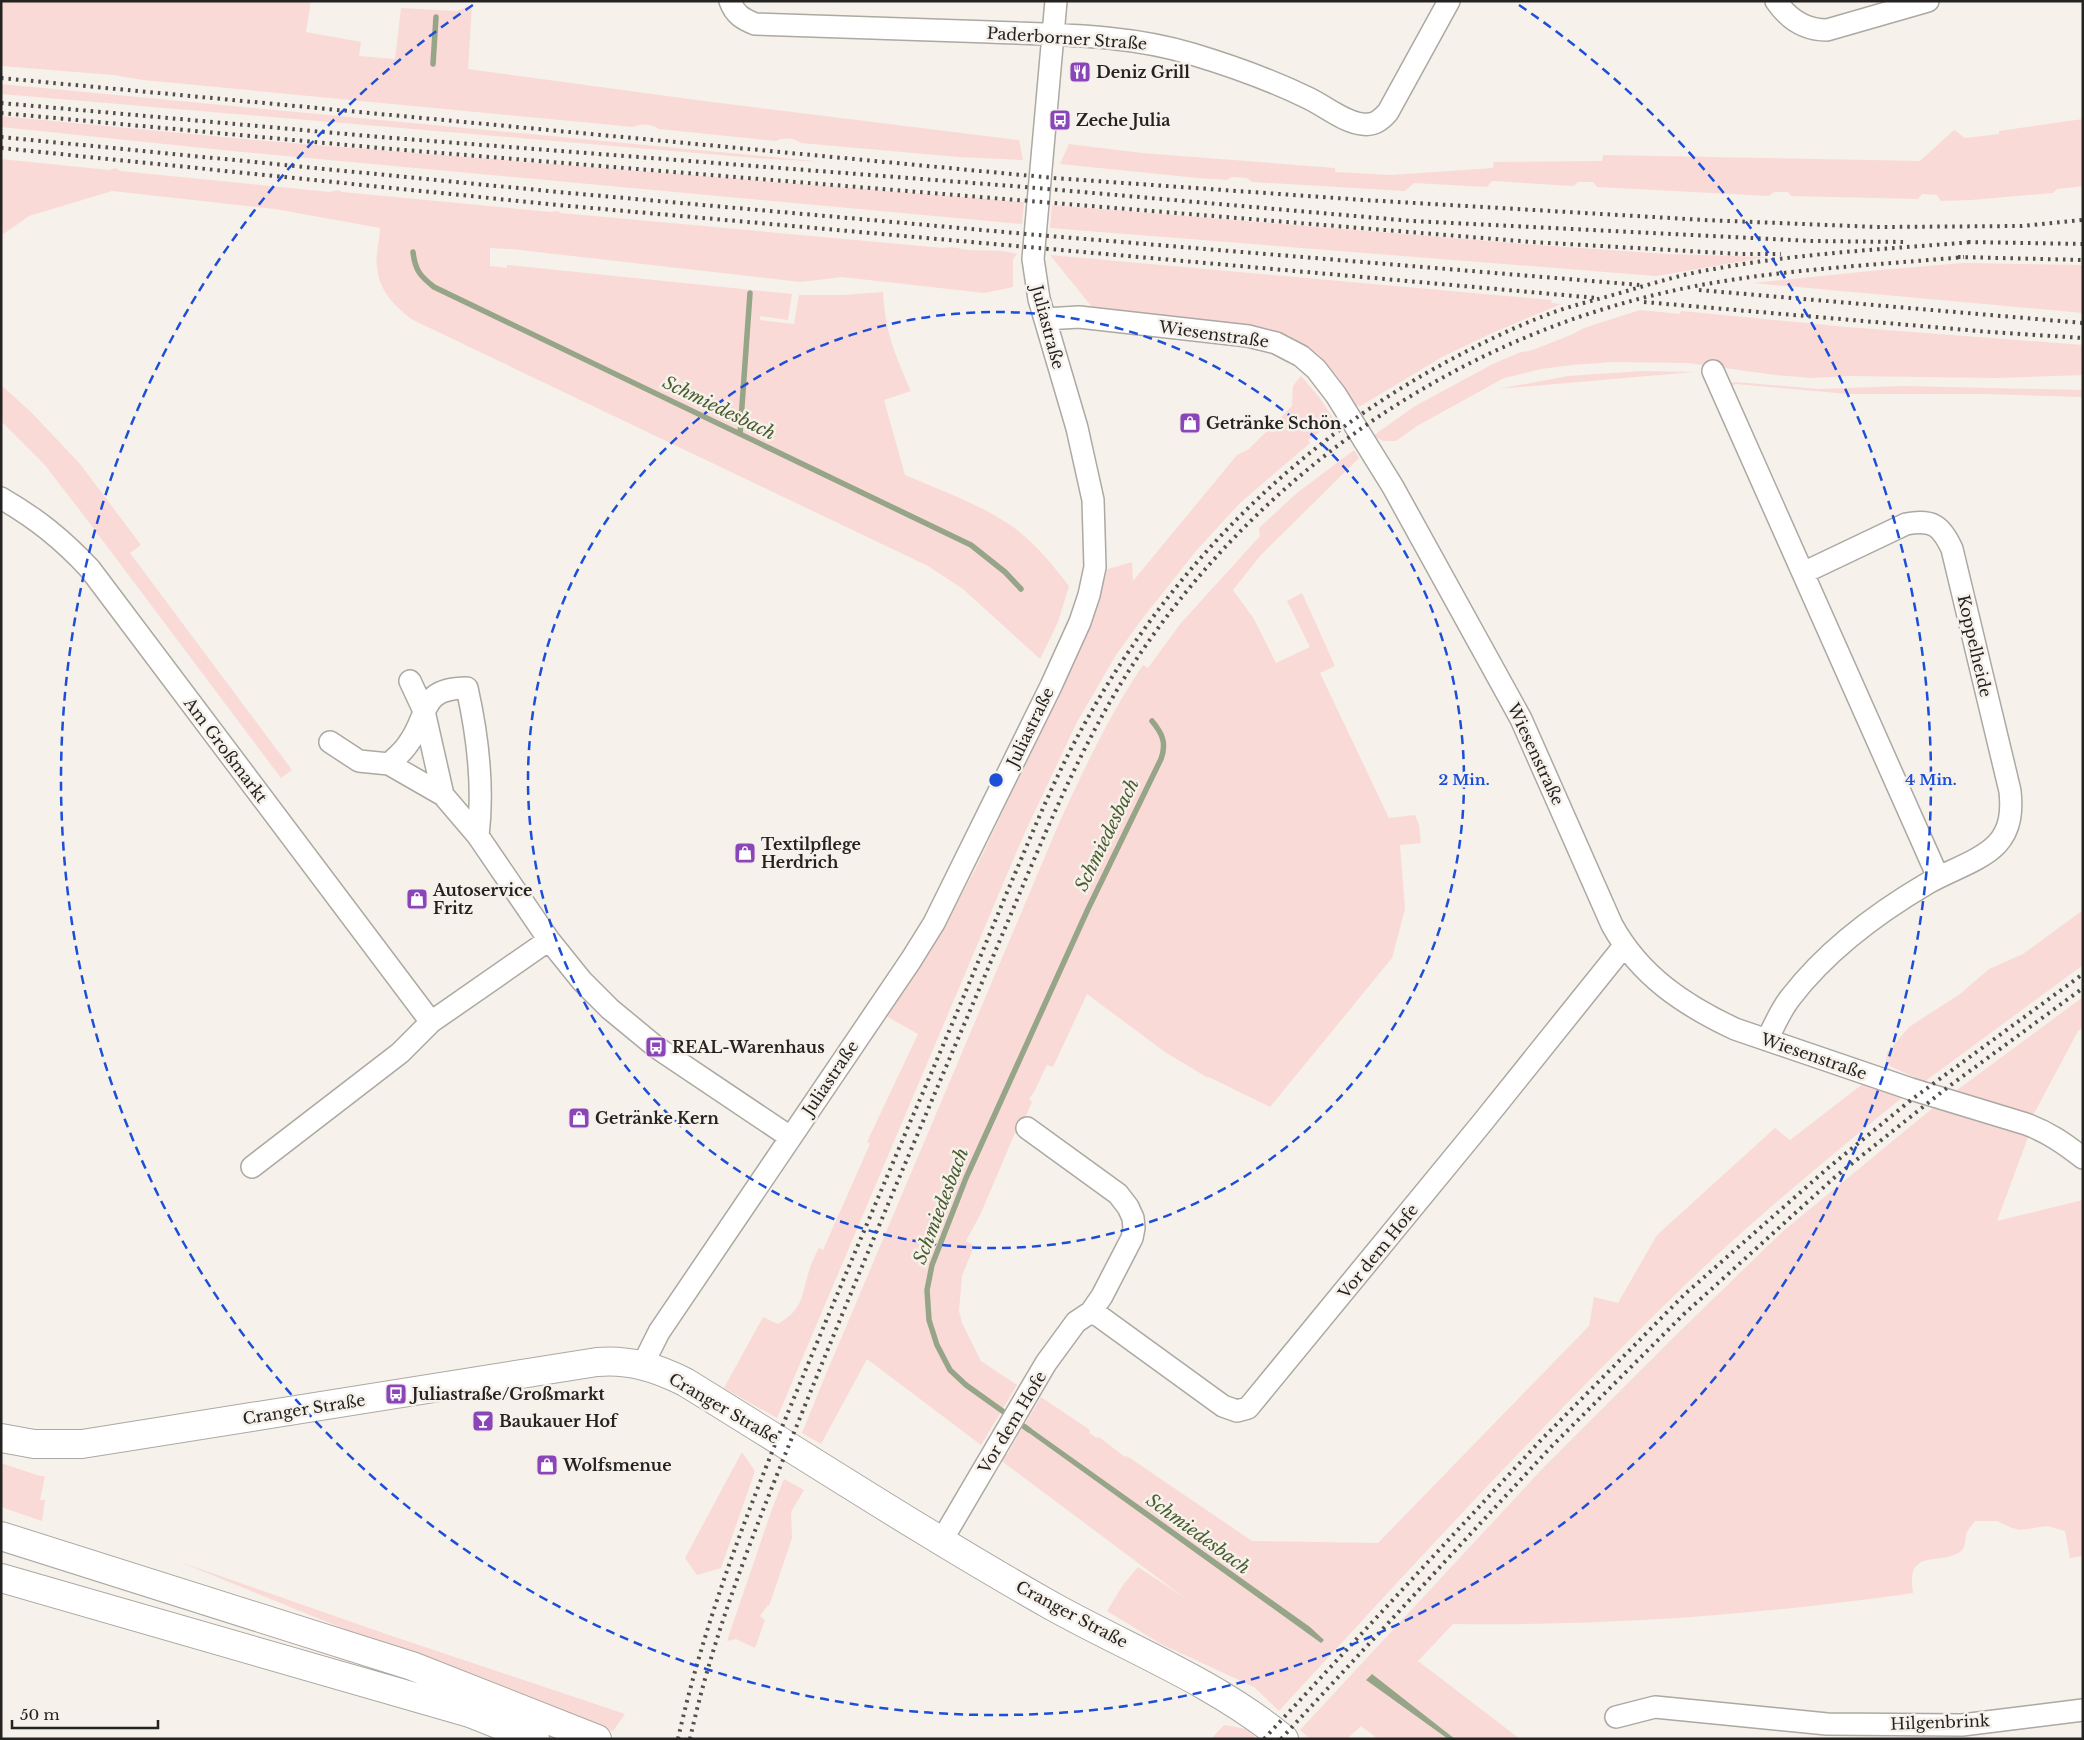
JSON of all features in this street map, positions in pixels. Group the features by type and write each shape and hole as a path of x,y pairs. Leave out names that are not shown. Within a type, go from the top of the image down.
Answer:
{"main road":[{"name":"Cranger Straße","path":"1,1438 34,1444 82,1444 597,1362 623,1361 658,1370 685,1382 1053,1606 1224,1695 1284,1739"},
{"path":"1,1536 412,1666 597,1739"},
{"path":"1,1578 470,1713 535,1739"},
{"path":"1,1594 57,1594"}],"street":[{"name":"Paderborner Straße","path":"730,1 734,12 755,24 1053,34 1118,39 1148,44 1190,53 1269,81 1308,98 1353,122 1372,124 1381,120 1388,112 1449,1"},
{"name":"Juliastraße","path":"642,1366 660,1332 934,923 1051,686 1090,595 1095,567 1093,500 1077,428 1035,280 1033,259 1056,1"},
{"path":"1776,1 1783,12 1799,24 1816,30 1828,30 1928,1"},
{"name":"Wiesenstraße","path":"1045,319 1079,317 1248,336 1276,343 1301,356 1316,369 1336,395 1393,487 1521,719 1573,833 1612,925 1624,946 1657,981 1678,998 1709,1016 1767,1040 1911,1089 2026,1124 2044,1131 2083,1158"},
{"path":"1713,371 1938,877"},
{"name":"Am Großmarkt","path":"1,498 28,514 62,540 90,569 431,1022"},
{"name":"Koppelheide","path":"1767,1040 1790,998 1818,967 1855,932 1913,892 1996,845 2006,830 2012,809 2010,791 1952,549 1940,528 1931,523 1918,522 1906,524 1803,573"},
{"path":"410,681 424,711 443,795"},
{"path":"389,764 409,744 424,711 435,694 449,688 467,688 481,764 478,836"},
{"path":"330,742 359,761 389,764 443,795 478,836 549,940 582,981 610,1009 649,1042 790,1137"},
{"path":"252,1167 400,1053 431,1022 549,940"},
{"name":"Vor dem Hofe","path":"1091,1312 1223,1406 1237,1410 1248,1408 1494,1109 1624,946"},
{"name":"Vor dem Hofe","path":"942,1540 1046,1363 1076,1322 1091,1312 1102,1296 1132,1238 1133,1218 1128,1207 1118,1194 1027,1128"},
{"name":"Hilgenbrink","path":"1616,1717 1655,1707 1824,1731 1962,1725 2083,1710"}],"shaded area":[{"path":"1,1 311,1 306,32 361,42 359,56 395,59 401,8 457,11 472,5 468,69 704,101 1019,140 1023,160 958,157 801,143 789,139 776,141 659,129 647,125 633,127 143,80 113,75 1,66"},
{"path":"1,84 824,162 755,158 1,94"},
{"path":"1,116 255,140 1024,202 1022,224 232,151 1,127"},
{"path":"2083,119 2083,186 2057,189 2053,193 1971,200 1941,201 1937,195 1922,194 1918,199 1791,196 1788,192 1774,192 1769,196 1597,187 1593,182 1578,182 1574,186 1492,181 1487,187 1414,183 1405,191 1252,182 1247,178 1232,177 1227,180 1198,178 1060,164 1069,144 1142,153 1335,168 1335,172 1391,175 1493,168 1494,162 1602,161 1603,155 1920,161 1954,130 1965,138 1999,134 1999,131"},
{"path":"1,159 109,170 116,168 120,171 330,192 338,190 342,192 551,212 557,211 561,213 1017,254 1013,259 1013,287 984,293 842,277 801,282 511,249 490,248 490,266 507,268 507,265 792,294 788,320 760,316 760,320 794,324 799,295 843,295 883,292 886,319 892,343 911,391 884,400 905,475 987,511 1013,527 1029,540 1069,586 1058,622 1040,659 963,589 928,566 413,320 389,298 378,276 377,252 380,228 275,209 112,191 29,216 2,235"},
{"path":"1052,205 1538,245 1667,254 1767,257 1656,276 1050,228"},
{"path":"1050,255 1552,300 1551,303 1561,304 1492,333 1442,357 1359,407 1358,405 1356,406 1338,377 1318,354 1280,332 1243,324 1092,307"},
{"path":"1963,263 2083,265 2083,313 1753,283 1880,270"},
{"path":"1640,310 1680,314 1681,311 1847,327 2083,345 2083,375 1996,378 1851,376 1812,378 1688,363 1613,362 1572,365 1541,369 1504,378 1417,426 1396,441 1383,441 1373,436 1415,406 1493,364 1571,335 1584,328"},
{"path":"1643,371 1694,372 1498,389 1568,376"},
{"path":"1301,376 1319,397 1335,421 1308,440 1310,443 1240,503 1196,551 1116,655 1077,722 1025,832 777,1418 724,1388 763,1317 778,1324 793,1313 803,1295 812,1262 819,1248 823,1250 870,1144 867,1142 918,1034 886,1016 934,945 975,870 1084,642 1099,600 1105,570 1132,562 1133,581 1237,455 1249,449 1292,406 1293,386"},
{"path":"1731,383 1819,389 1904,386 2083,390 2083,397 1987,394 1849,394 1736,384 1729,388"},
{"path":"1,385 31,412 80,464 141,545 130,553 292,770 281,778 44,464 1,421"},
{"path":"1354,450 1359,458 1260,556 1233,590 1254,619 1276,663 1310,647 1287,601 1302,593 1335,666 1320,673 1389,818 1415,815 1419,825 1421,843 1400,845 1405,909 1392,958 1270,1107 1208,1078 1165,1052 1087,994 1053,1067 1047,1065 1029,1099 1032,1102 1018,1134 1015,1133 981,1213 966,1241 974,1246 962,1276 959,1311 962,1323 981,1361 1017,1385 981,1445 867,1359 821,1444 802,1433 1057,828 1107,724 1143,665 1148,668 1181,623 1260,536 1259,528 1297,493"},
{"path":"2083,910 2083,965 1924,1082 1886,1064 1887,1053 1909,1027 1960,994 1989,969 2023,954"},
{"path":"2083,997 2083,1027 2078,1031 2031,1119 1953,1093"},
{"path":"1864,1083 1903,1097 1765,1212 1712,1259 1633,1336 1530,1441 1279,1711 1254,1687 1161,1644 1107,1611 1123,1585 1138,1567 1185,1598 999,1459 1008,1453 1022,1428 1302,1629 1323,1640 1310,1627 1025,1424 1041,1397 1090,1430 1089,1433 1097,1438 1099,1437 1125,1457 1127,1456 1252,1541 1378,1543 1589,1326 1594,1297 1618,1303 1657,1235 1775,1128 1790,1140"},
{"path":"1934,1107 2030,1132 1997,1221 2083,1200 2083,1556 2070,1558 2065,1531 2047,1526 2020,1530 1997,1521 1975,1521 1966,1534 1964,1546 1960,1552 1951,1556 1926,1560 1914,1569 1912,1579 1913,1593 1856,1601 1684,1618 1569,1623 1453,1624 1418,1661 1520,1739 1455,1739 1372,1675 1417,1715 1448,1739 1378,1739 1361,1726 1347,1739 1310,1739 1300,1730 1544,1467 1678,1333 1782,1232"},
{"path":"1025,1424 1310,1627 1324,1640 1321,1643 1022,1428"},
{"path":"742,1452 755,1471 721,1568 697,1575 685,1558"},
{"path":"1,1463 45,1476 40,1500 45,1500 42,1521 1,1507"},
{"path":"784,1479 804,1490 791,1512 792,1538 769,1606 760,1616 765,1620 755,1648 736,1639 727,1641 772,1509"},
{"path":"180,1562 386,1634 625,1714 613,1731 381,1644"},
{"path":"1372,1674 1455,1739 1448,1739 1366,1680"},
{"path":"1224,1725 1247,1729 1255,1737 1253,1739 1211,1739"}],"waterway":[{"name":"Schmiedesbach","path":"433,64 436,17"},
{"name":"Schmiedesbach","path":"413,252 415,264 419,272 434,287 971,545 1005,572 1021,589"},
{"path":"740,434 750,293"},
{"name":"Schmiedesbach","path":"1029,1430 966,1385 950,1370 937,1345 929,1320 927,1290 932,1265 966,1178 1088,909 1161,759 1164,748 1163,738 1152,721"}],"railway":[{"path":"1,78 1054,178 1364,200 1704,220 1877,227 2022,226 2083,220"},
{"path":"1,103 380,137 1025,187 1412,221 1813,241 1905,242"},
{"path":"1,113 380,148 1532,242 1740,254 1781,254"},
{"path":"1,137 558,192 1049,236 1640,285"},
{"path":"1,148 558,205 1597,298"},
{"path":"1968,242 2083,244"},
{"path":"678,1739 700,1655 726,1573 757,1491 819,1337 1044,805 1074,743 1117,669 1191,569 1233,523 1278,480 1326,440 1377,404 1430,371 1524,324 1573,306 1702,271 1811,255 1973,242"},
{"path":"1958,257 2083,260"},
{"path":"690,1739 699,1700 722,1623 763,1510 869,1249 941,1079 1053,817 1079,761 1123,680 1172,609 1228,544 1289,485 1356,432 1428,386 1504,347 1584,315 1667,292 1777,274 1964,257"},
{"path":"1699,290 2083,323"},
{"path":"1644,302 1990,332 2083,338"},
{"path":"1264,1739 1541,1440 1685,1294 1828,1168 1911,1100 2083,974"},
{"path":"1281,1739 1550,1448 1684,1314 1835,1177 1948,1087 2083,988"}],"place":[{"name":"Deniz Grill","path":"1080,72"},
{"name":"Zeche Julia","path":"1060,120"},
{"name":"Getränke Schön","path":"1190,423"},
{"name":"Textilpflege Herdrich","path":"745,853"},
{"name":"Autoservice Fritz","path":"417,899"},
{"name":"REAL-Warenhaus","path":"656,1047"},
{"name":"Getränke Kern","path":"579,1118"},
{"name":"Juliastraße/Großmarkt","path":"396,1394"},
{"name":"Baukauer Hof","path":"483,1421"},
{"name":"Wolfsmenue","path":"547,1465"}]}
